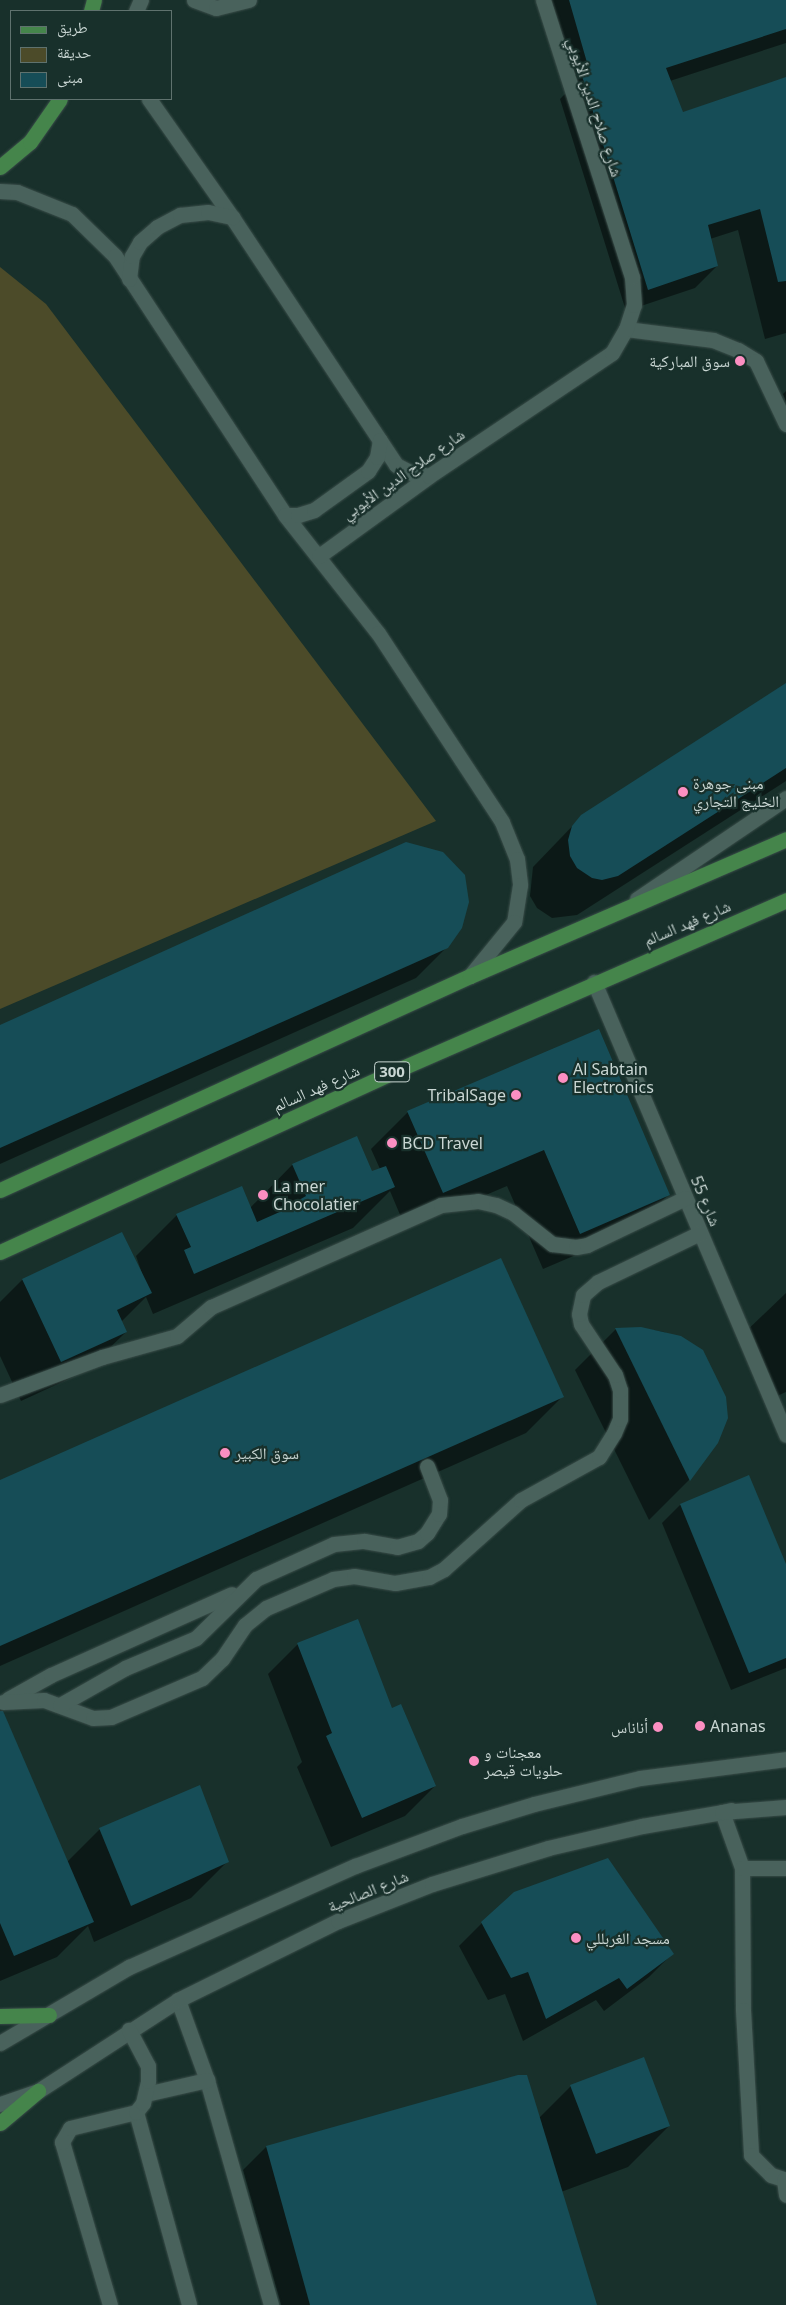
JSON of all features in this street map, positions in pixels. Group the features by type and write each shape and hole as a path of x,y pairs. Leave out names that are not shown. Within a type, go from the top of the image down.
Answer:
{"main road":[{"path":"0,167 30,142 59,100"},
{"path":"0,1190 470,976 786,839"},
{"name":"شارع فهد السالم","path":"0,1252 594,982 786,900"},
{"path":"0,2016 49,2015"},
{"path":"0,2123 38,2091"}],"street":[{"path":"194,0 216,8 249,0"},
{"name":"شارع صلاح الدين الأيوبي","path":"319,556 429,476 612,353 626,329 634,305 632,277 543,0"},
{"path":"150,100 232,217 396,465 412,473 429,476"},
{"path":"0,191 16,192 72,214 115,256 285,515 378,633 502,822 517,859 520,885 514,922 470,976"},
{"path":"129,278 132,256 140,242 157,227 180,215 208,212 232,217"},
{"path":"626,329 713,340 756,361 786,424"},
{"path":"285,515 314,510 368,471 377,457 380,440"},
{"path":"619,911 786,798"},
{"name":"شارع 55","path":"594,982 786,1435"},
{"path":"0,1395 94,1360 177,1336 211,1307 441,1205 478,1201 496,1205 513,1213 552,1244 576,1247 587,1245 685,1198"},
{"path":"1,1702 27,1699 60,1705 102,1719 202,1678 222,1659 254,1616 333,1579 354,1576 395,1583 429,1577 444,1569 521,1500 599,1457 620,1419 621,1397 614,1375 581,1324 578,1314 583,1295 598,1282 700,1233"},
{"path":"60,1705 125,1668 196,1638 256,1579 334,1544 364,1541 397,1547 418,1541 439,1514 440,1500 428,1466"},
{"path":"1,1702 51,1676 243,1590"},
{"name":"شارع الصالحية","path":"0,2043 129,1967 355,1866 462,1826 534,1804 640,1778 786,1759"},
{"path":"785,2185 771,2175 751,2155 743,2010 742,1868 722,1812 786,1798"},
{"name":"شارع الصالحية","path":"0,2104 38,2091 129,2030 178,2000 338,1921 432,1884 548,1848 642,1826 722,1812 786,1806"},
{"path":"742,1868 786,1868"},
{"path":"178,2000 207,2080 271,2305"},
{"path":"129,2030 148,2066 146,2094 136,2112 189,2305"},
{"path":"146,2094 207,2080"},
{"path":"110,2305 62,2142 70,2128 136,2112"}],"green space":[{"path":"0,267 46,304 436,821 0,1009"}],"building":[{"path":"569,0 786,0 786,29 666,68 683,112 786,77 786,281 778,282 760,209 708,225 718,266 648,290 582,76 590,73"},
{"name":"مبنى جوهرة الخليج التجاري","path":"786,683 786,768 618,876 602,880 592,878 577,868 570,856 568,840 572,826 581,815"},
{"path":"406,842 443,852 465,875 469,902 462,928 448,948 0,1148 0,1025"},
{"path":"599,1029 670,1195 580,1234 544,1150 443,1193 407,1111"},
{"path":"357,1136 372,1171 386,1166 395,1187 194,1274 184,1250 191,1247 176,1214 242,1186 257,1222 300,1203 299,1200 306,1196 292,1164"},
{"path":"122,1232 152,1293 117,1310 127,1332 61,1362 22,1279"},
{"path":"501,1258 564,1397 0,1646 0,1480"},
{"path":"641,1327 681,1336 703,1350 726,1397 728,1418 718,1443 690,1481 615,1328"},
{"path":"749,1475 786,1564 786,1658 749,1673 680,1504"},
{"path":"358,1619 392,1708 401,1704 436,1786 362,1818 326,1736 332,1733 297,1643"},
{"path":"0,1711 3,1711 94,1922 14,1956 0,1923"},
{"path":"200,1785 229,1862 131,1906 99,1828"},
{"name":"مسجد الغربللي","path":"608,1858 674,1954 627,1989 619,1978 546,2019 528,1972 511,1978 481,1922 514,1892"},
{"path":"644,2057 670,2126 596,2154 570,2085"},
{"path":"518,2075 527,2075 597,2305 310,2305 266,2146"}],"place":[{"name":"سوق المباركية","path":"740,361"},
{"name":"مبنى جوهرة الخليج التجاري","path":"683,792"},
{"name":"Al Sabtain Electronics","path":"563,1078"},
{"name":"TribalSage","path":"516,1095"},
{"name":"BCD Travel","path":"392,1143"},
{"name":"La mer Chocolatier","path":"263,1195"},
{"name":"سوق الكبير","path":"225,1453"},
{"name":"Ananas","path":"700,1726"},
{"name":"أناناس","path":"658,1727"},
{"name":"معجنات و حلويات قيصر","path":"474,1761"},
{"name":"مسجد الغربللي","path":"576,1938"}]}
